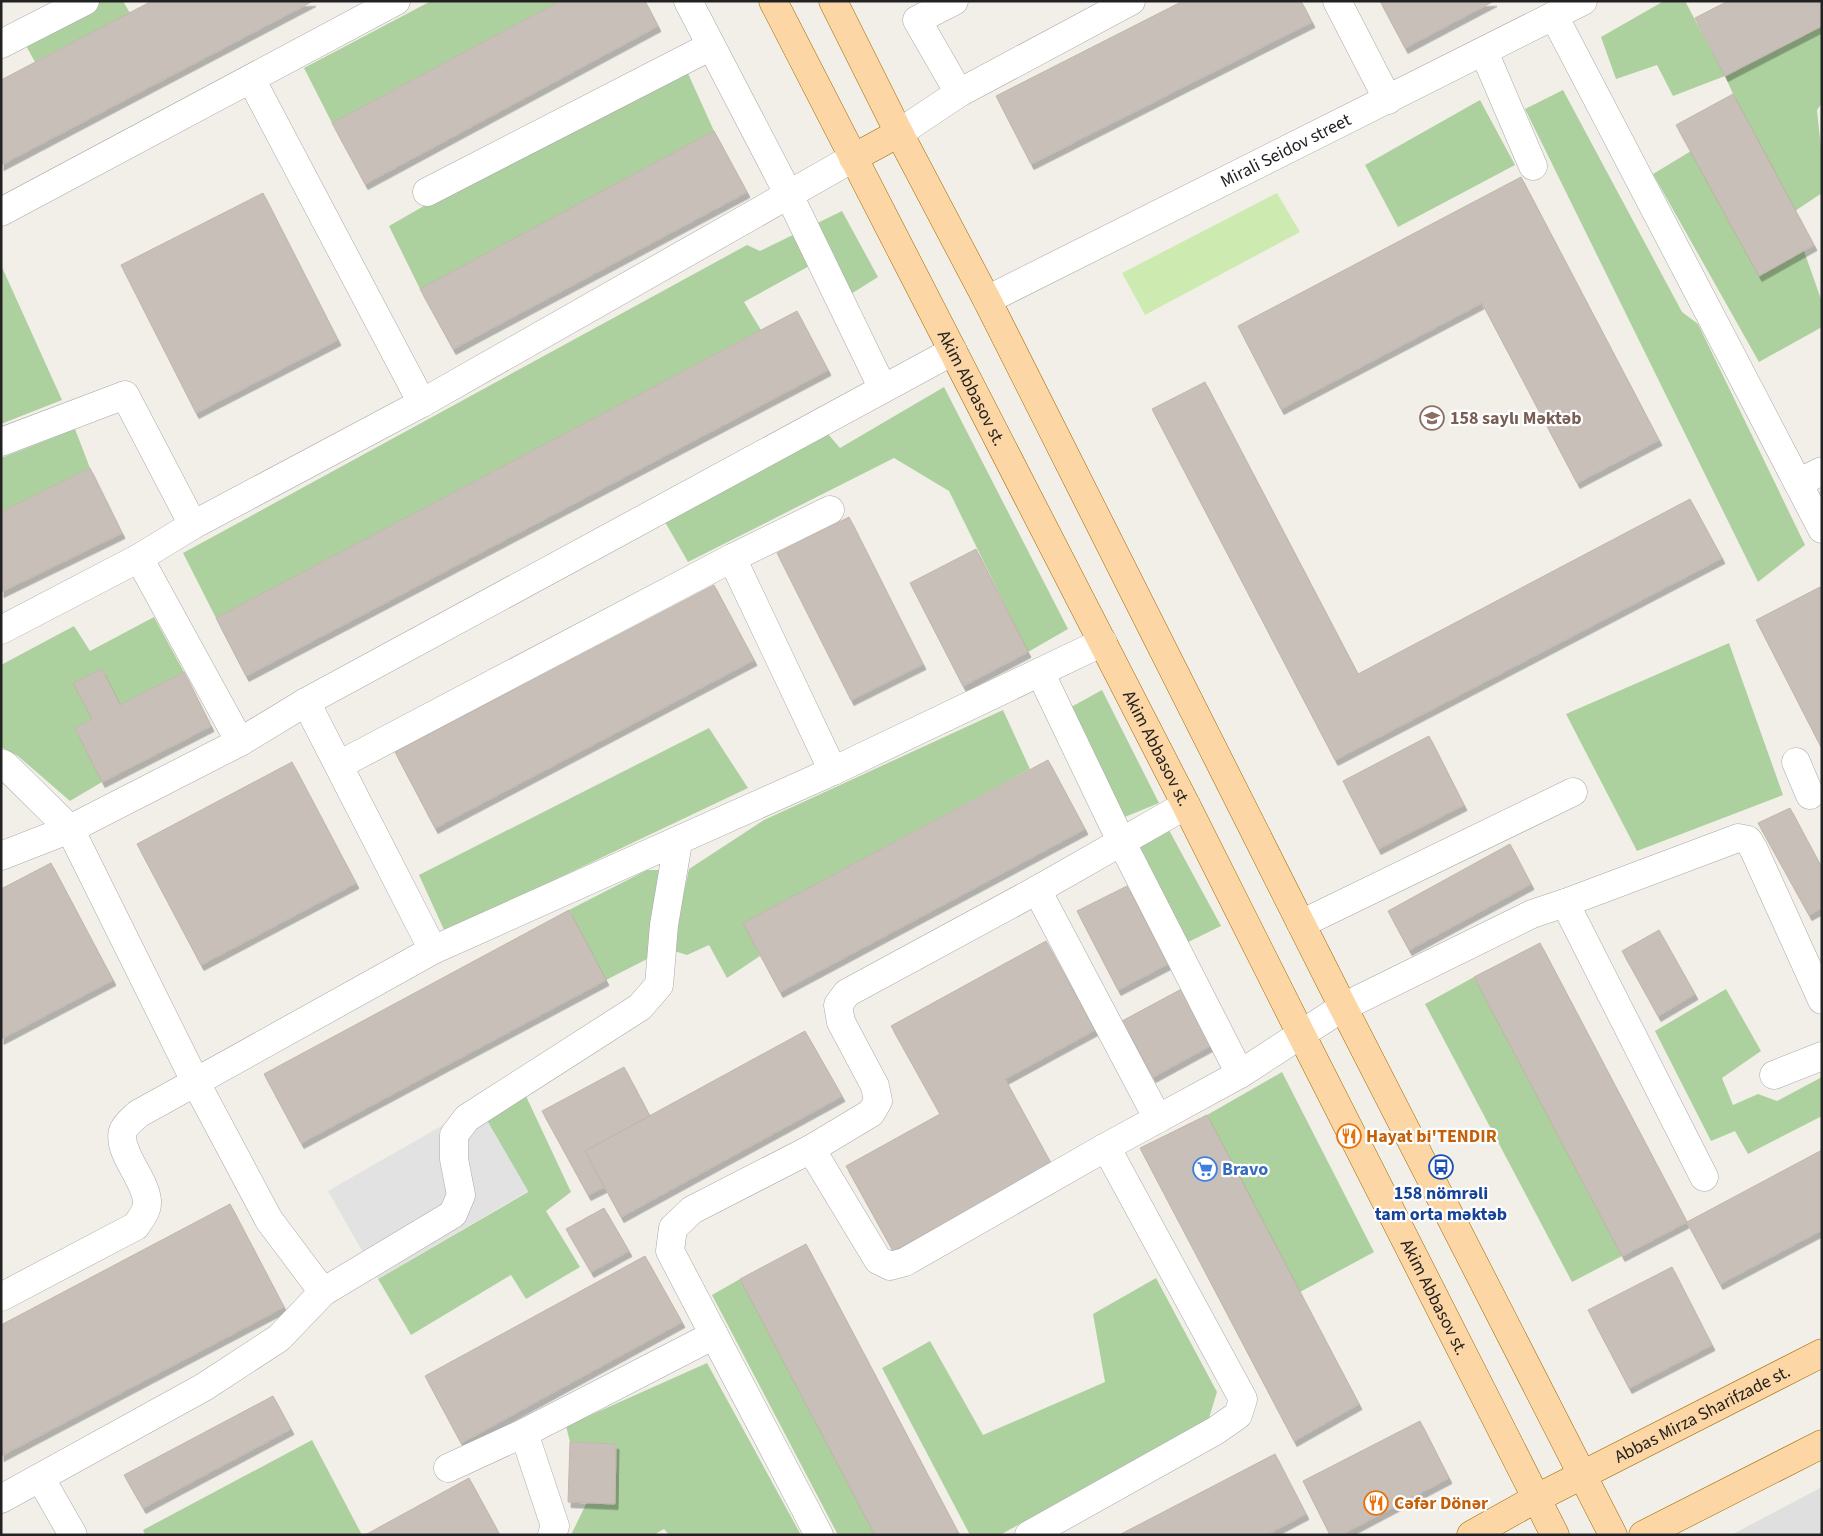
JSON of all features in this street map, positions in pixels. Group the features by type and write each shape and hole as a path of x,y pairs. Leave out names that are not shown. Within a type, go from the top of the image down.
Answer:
{"main road":[{"name":"Akim Abbasov st.","path":"773,1 1186,804 1300,1034 1555,1535"},
{"path":"833,1 899,133 987,300 1343,1007 1613,1535"},
{"path":"853,158 899,133"},
{"name":"Abbas Mirza Sharifzade st.","path":"1537,1498 1822,1353"},
{"path":"1644,1535 1822,1444"},
{"path":"1471,1535 1537,1498"}],"street":[{"path":"1,44 85,1"},
{"path":"1,212 396,1"},
{"path":"688,1 789,195 883,389"},
{"path":"954,1 912,10 959,93"},
{"path":"899,133 959,93 1131,1"},
{"path":"1337,1 1388,100"},
{"name":"Mirali Seidov street","path":"987,300 1583,1"},
{"path":"1554,16 1810,477 1822,529"},
{"path":"427,192 711,46"},
{"path":"1484,52 1533,166"},
{"path":"251,79 422,403"},
{"path":"1,630 139,558 193,525 422,403 853,158"},
{"path":"1,856 70,829 240,742 306,702 953,351"},
{"path":"1,442 125,395 193,525"},
{"path":"339,765 732,558 830,510"},
{"path":"139,558 240,742"},
{"path":"732,558 833,771"},
{"path":"1,1297 136,1226 146,1208 146,1196 122,1145 124,1129 138,1114 194,1081 433,950 833,771 1102,642"},
{"path":"1040,672 1121,841 1240,1074"},
{"path":"306,702 433,950"},
{"path":"1796,762 1810,795"},
{"path":"1,764 5,765 70,829 194,1081 269,1220 323,1292"},
{"path":"1301,924 1573,792"},
{"path":"819,1535 670,1251 673,1228 692,1210 811,1150 871,1113 878,1101 876,1086 841,1022 838,1005 847,993 1037,890 1186,804"},
{"path":"811,1150 878,1260 890,1266 905,1262 1106,1147 1240,1074 1343,1007 1532,914 1738,838 1748,840 1754,850 1822,1000"},
{"path":"1,1499 41,1479 204,1387 279,1338 323,1292 453,1214 461,1195 454,1159 454,1135 467,1118 640,1007 659,985 664,926 678,842"},
{"path":"1037,890 1158,1119"},
{"path":"1565,903 1704,1177"},
{"path":"1774,1074 1822,1056"},
{"path":"1029,1535 1215,1432 1238,1415 1243,1399 1106,1147"},
{"path":"448,1468 524,1433 714,1335"},
{"path":"524,1433 556,1526 552,1535"},
{"path":"41,1479 72,1535"}],"shaded area":[{"path":"478,1105 528,1191 378,1279 328,1191"},
{"path":"1822,1487 1822,1535 1731,1535"}],"green space":[{"path":"56,1 123,1 130,13 35,62 14,24"},
{"path":"431,1 560,1 332,123 304,68"},
{"path":"1664,1 1685,1 1725,76 1673,96 1657,65 1616,79 1601,37"},
{"path":"1822,26 1822,103 1817,110 1822,158 1822,193 1795,211 1733,94 1725,76"},
{"path":"681,58 714,131 420,289 389,226"},
{"path":"1563,90 1682,312 1698,324 1805,545 1758,582 1525,109"},
{"path":"1480,100 1515,165 1398,227 1365,165"},
{"path":"1691,151 1759,276 1804,251 1822,302 1822,327 1759,362 1653,174"},
{"path":"1277,193 1300,232 1145,315 1122,273"},
{"path":"842,211 878,277 851,294 822,259 744,302 761,330 216,618 183,553 747,245 760,251"},
{"path":"1,265 62,400 1,424"},
{"path":"944,387 1068,629 1028,652 949,491 894,458 688,562 665,522 828,434 840,448"},
{"path":"75,429 90,468 1,512 1,458"},
{"path":"154,617 184,672 120,705 102,669 74,683 92,719 75,728 102,782 70,801 18,756 1,747 1,665 74,626 90,651"},
{"path":"1729,643 1783,795 1637,851 1566,714"},
{"path":"1102,690 1159,803 1115,821 1062,712"},
{"path":"1003,710 1030,769 744,923 760,956 727,978 709,945 687,955 671,950 689,869 764,820"},
{"path":"709,728 748,788 445,932 419,875"},
{"path":"1169,830 1221,926 1176,948 1126,852"},
{"path":"647,870 669,870 653,956 606,980 569,910"},
{"path":"1474,977 1622,1256 1572,1282 1425,1004"},
{"path":"1726,989 1761,1051 1722,1078 1733,1105 1758,1094 1777,1101 1822,1077 1822,1116 1748,1154 1735,1131 1711,1141 1655,1031"},
{"path":"1282,1072 1374,1252 1300,1292 1207,1115"},
{"path":"517,1077 571,1192 546,1211 580,1267 526,1299 511,1275 411,1335 378,1279 528,1192 478,1105"},
{"path":"1156,1278 1217,1392 1209,1418 1000,1535 970,1535 882,1368 930,1341 983,1435 1105,1382 1093,1314"},
{"path":"740,1279 875,1535 838,1535 712,1295"},
{"path":"707,1363 801,1535 669,1535 664,1529 653,1535 571,1535 587,1502 615,1503 616,1444 570,1442 566,1426"},
{"path":"312,1440 362,1535 145,1535 143,1530"}],"building":[{"path":"152,1 313,1 1,165 1,80"},
{"path":"560,1 645,1 658,26 365,184 332,123"},
{"path":"1183,1 1301,1 1312,22 1031,164 996,96"},
{"path":"1380,1 1494,1 1405,48"},
{"path":"1728,1 1822,1 1822,26 1725,76 1695,18"},
{"path":"1733,94 1814,245 1759,276 1676,125"},
{"path":"714,131 747,192 453,349 420,289"},
{"path":"1521,177 1659,440 1577,483 1482,303 1281,409 1238,326"},
{"path":"263,193 338,340 196,413 121,265"},
{"path":"797,311 828,370 246,676 216,618"},
{"path":"1205,382 1358,674 1690,499 1722,558 1335,760 1152,409"},
{"path":"90,468 122,533 1,592 1,512"},
{"path":"849,517 923,664 851,700 777,553"},
{"path":"976,549 1028,652 963,686 910,583"},
{"path":"714,585 754,660 435,828 395,752"},
{"path":"1820,587 1822,591 1822,749 1756,620"},
{"path":"102,669 120,705 184,672 211,726 102,782 75,728 92,719 73,683"},
{"path":"1429,736 1464,805 1378,849 1343,781"},
{"path":"1048,760 1085,829 780,992 743,923"},
{"path":"292,762 356,883 201,965 137,844"},
{"path":"1790,808 1822,868 1822,908 1809,915 1758,823"},
{"path":"1510,844 1531,884 1409,950 1388,911"},
{"path":"51,863 113,980 1,1039 1,889"},
{"path":"1127,886 1168,964 1118,990 1077,911"},
{"path":"569,910 606,980 301,1143 264,1074"},
{"path":"1659,930 1695,994 1658,1016 1622,951"},
{"path":"1046,941 1095,1030 1005,1079 1052,1165 893,1251 846,1166 940,1114 891,1026"},
{"path":"1540,943 1687,1222 1622,1256 1474,977"},
{"path":"1189,985 1219,1041 1153,1077 1122,1021"},
{"path":"805,1031 842,1096 621,1217 585,1151"},
{"path":"624,1067 650,1116 585,1151 604,1187 588,1195 542,1111"},
{"path":"1207,1115 1359,1404 1294,1441 1140,1148"},
{"path":"1822,1150 1822,1230 1720,1284 1687,1222"},
{"path":"230,1204 284,1307 1,1456 1,1325"},
{"path":"604,1208 629,1251 591,1272 566,1229"},
{"path":"806,1244 958,1532 952,1535 875,1535 740,1279"},
{"path":"645,1256 682,1322 461,1443 425,1376"},
{"path":"1672,1267 1712,1345 1629,1388 1588,1310"},
{"path":"273,1396 291,1429 143,1508 124,1475"},
{"path":"1420,1421 1449,1478 1341,1535 1330,1535 1303,1481"},
{"path":"570,1442 616,1444 615,1504 568,1502"},
{"path":"1275,1454 1306,1514 1266,1535 1119,1535"},
{"path":"469,1478 500,1535 365,1535"}],"place":[{"name":"158 saylı Məktəb","path":"1432,418"},
{"name":"Hayat bi'TENDIR","path":"1349,1136"},
{"name":"158 nömrəli tam orta məktəb","path":"1441,1167"},
{"name":"Bravo","path":"1205,1169"},
{"name":"Cəfər Dönər","path":"1376,1503"}]}
